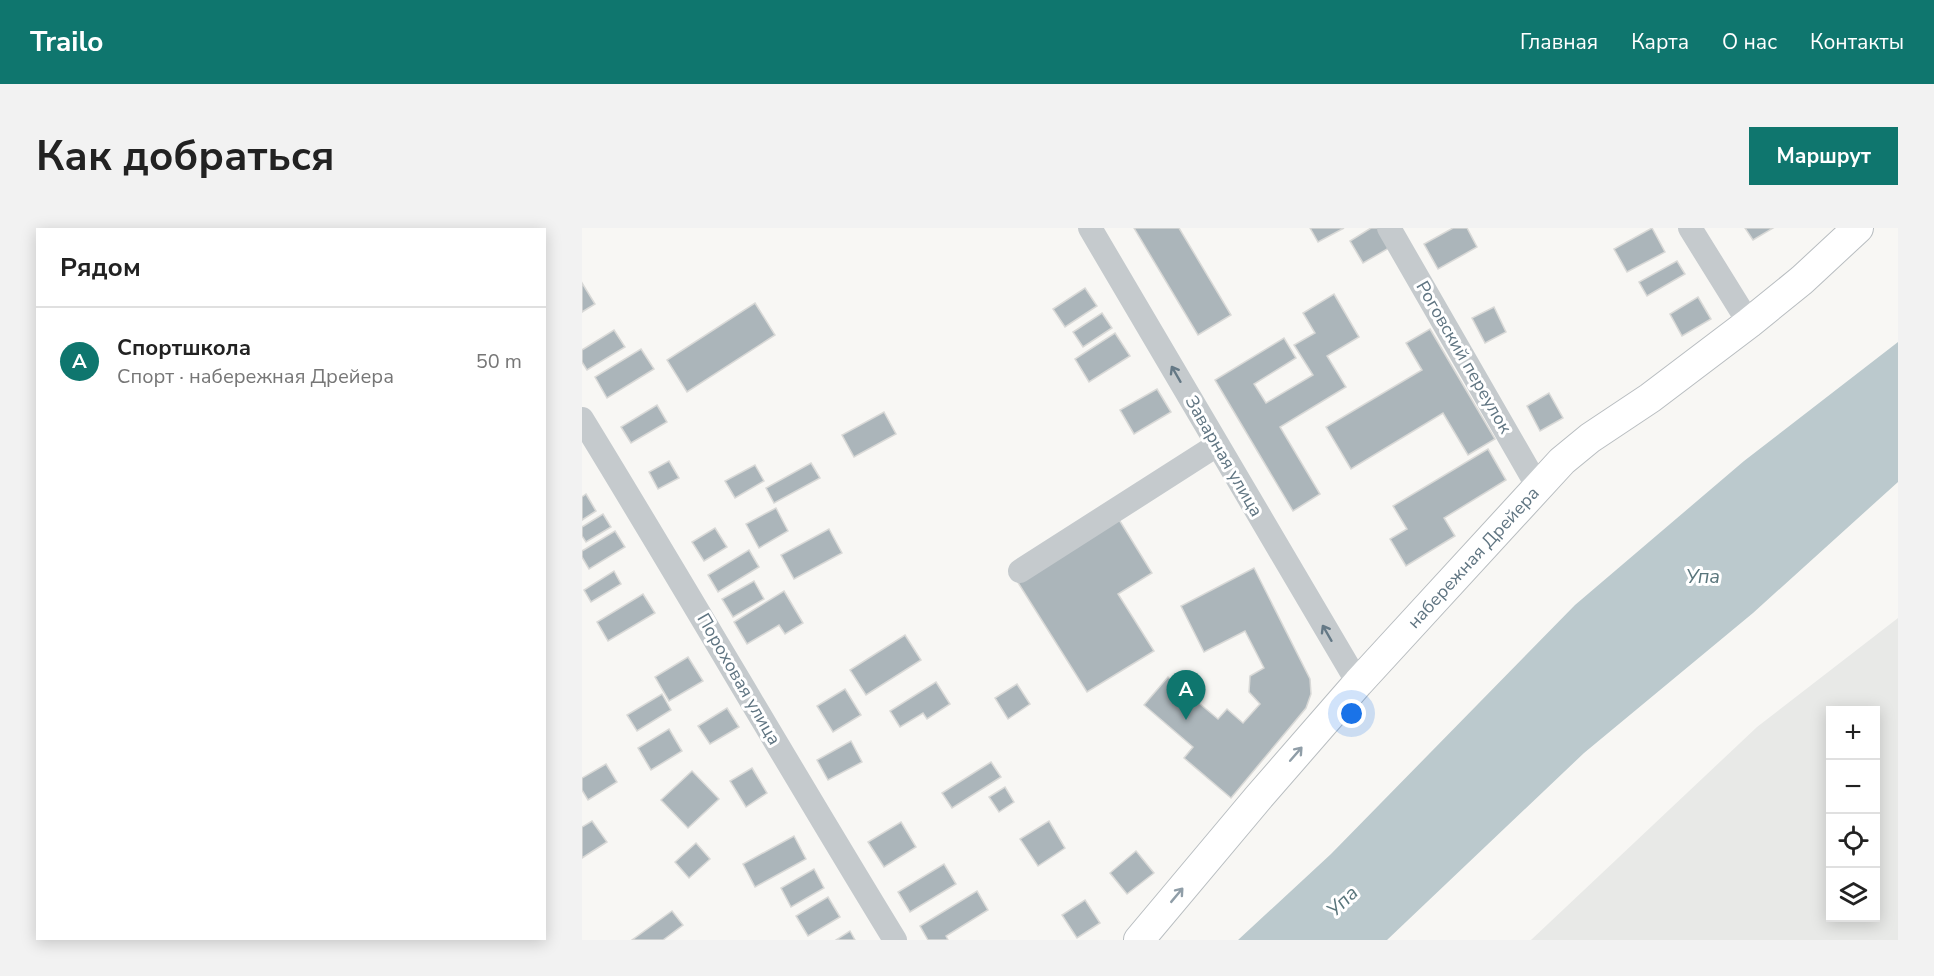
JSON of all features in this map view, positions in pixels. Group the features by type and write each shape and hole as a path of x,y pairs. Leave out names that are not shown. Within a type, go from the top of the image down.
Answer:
{"main road":[{"name":"набережная Дрейера","path":"1139,940 1358,683 1562,461 1590,438 1650,398 1749,323 1802,280 1858,228"}],"street":[{"name":"Заварная улица","path":"1090,228 1358,683"},
{"name":"Роговский переулок","path":"1389,228 1538,486"},
{"path":"1690,228 1749,323"},
{"name":"Пороховая улица","path":"582,419 895,940"},
{"path":"1020,571 1217,445"}],"shaded area":[{"path":"1898,618 1898,940 1531,940 1757,727"}],"water":[{"name":"Упа","path":"1898,342 1898,482 1753,613 1584,753 1387,940 1238,940 1331,854 1575,605 1744,461"}],"building":[{"path":"1134,228 1179,228 1231,315 1198,335"},
{"path":"1310,228 1344,228 1318,242"},
{"path":"1371,228 1378,228 1389,248 1363,263 1350,241"},
{"path":"1453,228 1467,228 1477,247 1438,269 1424,244"},
{"path":"1652,228 1665,252 1627,272 1614,249"},
{"path":"1745,228 1773,228 1753,240"},
{"path":"1677,261 1685,274 1647,296 1639,282"},
{"path":"582,283 595,304 582,312"},
{"path":"1085,288 1097,306 1065,327 1053,309"},
{"path":"1334,294 1359,337 1327,356 1346,387 1280,427 1320,494 1293,511 1215,380 1284,338 1296,358 1254,384 1266,403 1313,375 1294,345 1315,333 1303,313"},
{"path":"1698,297 1711,319 1682,336 1670,314"},
{"path":"755,303 775,335 687,392 667,360"},
{"path":"1494,307 1506,332 1485,343 1472,318"},
{"path":"1102,313 1112,328 1083,347 1073,332"},
{"path":"1430,329 1495,439 1468,455 1443,413 1351,469 1326,427 1422,370 1406,343"},
{"path":"614,330 625,347 587,370 582,362 582,350"},
{"path":"1115,333 1130,356 1089,382 1075,359"},
{"path":"641,349 654,369 607,398 595,377"},
{"path":"1157,389 1171,412 1134,434 1120,410"},
{"path":"1549,393 1563,418 1540,431 1527,406"},
{"path":"657,405 667,422 631,443 621,427"},
{"path":"884,412 896,434 854,457 842,435"},
{"path":"1488,449 1506,480 1444,518 1455,536 1406,566 1390,539 1407,529 1393,506"},
{"path":"669,461 679,478 658,489 649,472"},
{"path":"811,463 820,478 774,503 766,488"},
{"path":"755,465 764,481 735,498 725,481"},
{"path":"586,494 596,511 582,520 582,497"},
{"path":"776,508 788,531 759,548 746,524"},
{"path":"603,514 611,527 586,542 582,536 582,527"},
{"path":"1118,518 1152,573 1118,594 1154,651 1087,692 1017,581"},
{"path":"715,528 727,547 704,561 692,542"},
{"path":"829,529 842,553 794,579 781,555"},
{"path":"615,531 625,547 589,569 582,557 582,551"},
{"path":"749,550 759,567 718,592 708,575"},
{"path":"1254,568 1310,679 1311,694 1306,708 1231,798 1184,758 1193,747 1144,705 1168,677 1218,719 1227,709 1243,723 1260,704 1249,692 1250,676 1264,668 1245,631 1204,652 1181,606"},
{"path":"614,571 621,584 591,602 584,590"},
{"path":"754,581 764,599 733,617 722,599"},
{"path":"784,591 803,623 785,634 779,625 747,644 734,622"},
{"path":"643,594 655,613 608,641 597,622"},
{"path":"905,635 921,660 866,695 850,670"},
{"path":"688,657 703,681 669,701 655,677"},
{"path":"936,682 950,704 927,719 923,713 900,727 890,711"},
{"path":"1017,684 1030,704 1008,719 995,698"},
{"path":"845,689 861,715 833,732 817,706"},
{"path":"662,694 671,710 637,731 627,715"},
{"path":"727,708 739,727 710,744 698,726"},
{"path":"669,729 682,751 651,770 638,748"},
{"path":"851,741 862,762 828,780 817,760"},
{"path":"991,762 1001,777 952,808 942,793"},
{"path":"606,764 617,782 588,800 582,790 582,778"},
{"path":"752,768 767,793 746,807 730,781"},
{"path":"692,771 719,799 688,828 661,800"},
{"path":"1005,787 1014,802 999,812 989,797"},
{"path":"592,821 607,842 582,858 582,827"},
{"path":"1049,821 1065,848 1038,866 1020,839"},
{"path":"901,822 916,847 884,867 868,842"},
{"path":"794,836 806,859 755,887 743,864"},
{"path":"696,843 710,859 689,878 675,862"},
{"path":"1136,851 1154,873 1127,894 1110,873"},
{"path":"944,864 956,884 910,912 898,892"},
{"path":"814,869 824,888 791,907 781,888"},
{"path":"977,891 988,910 946,936 948,940 928,940 920,926"},
{"path":"828,897 840,917 808,936 796,916"},
{"path":"1085,900 1100,923 1077,938 1062,915"},
{"path":"672,911 683,925 663,940 632,940"},
{"path":"850,931 855,940 836,940"}],"place":[{"name":"Спортшкола","path":"1186,720"}]}
